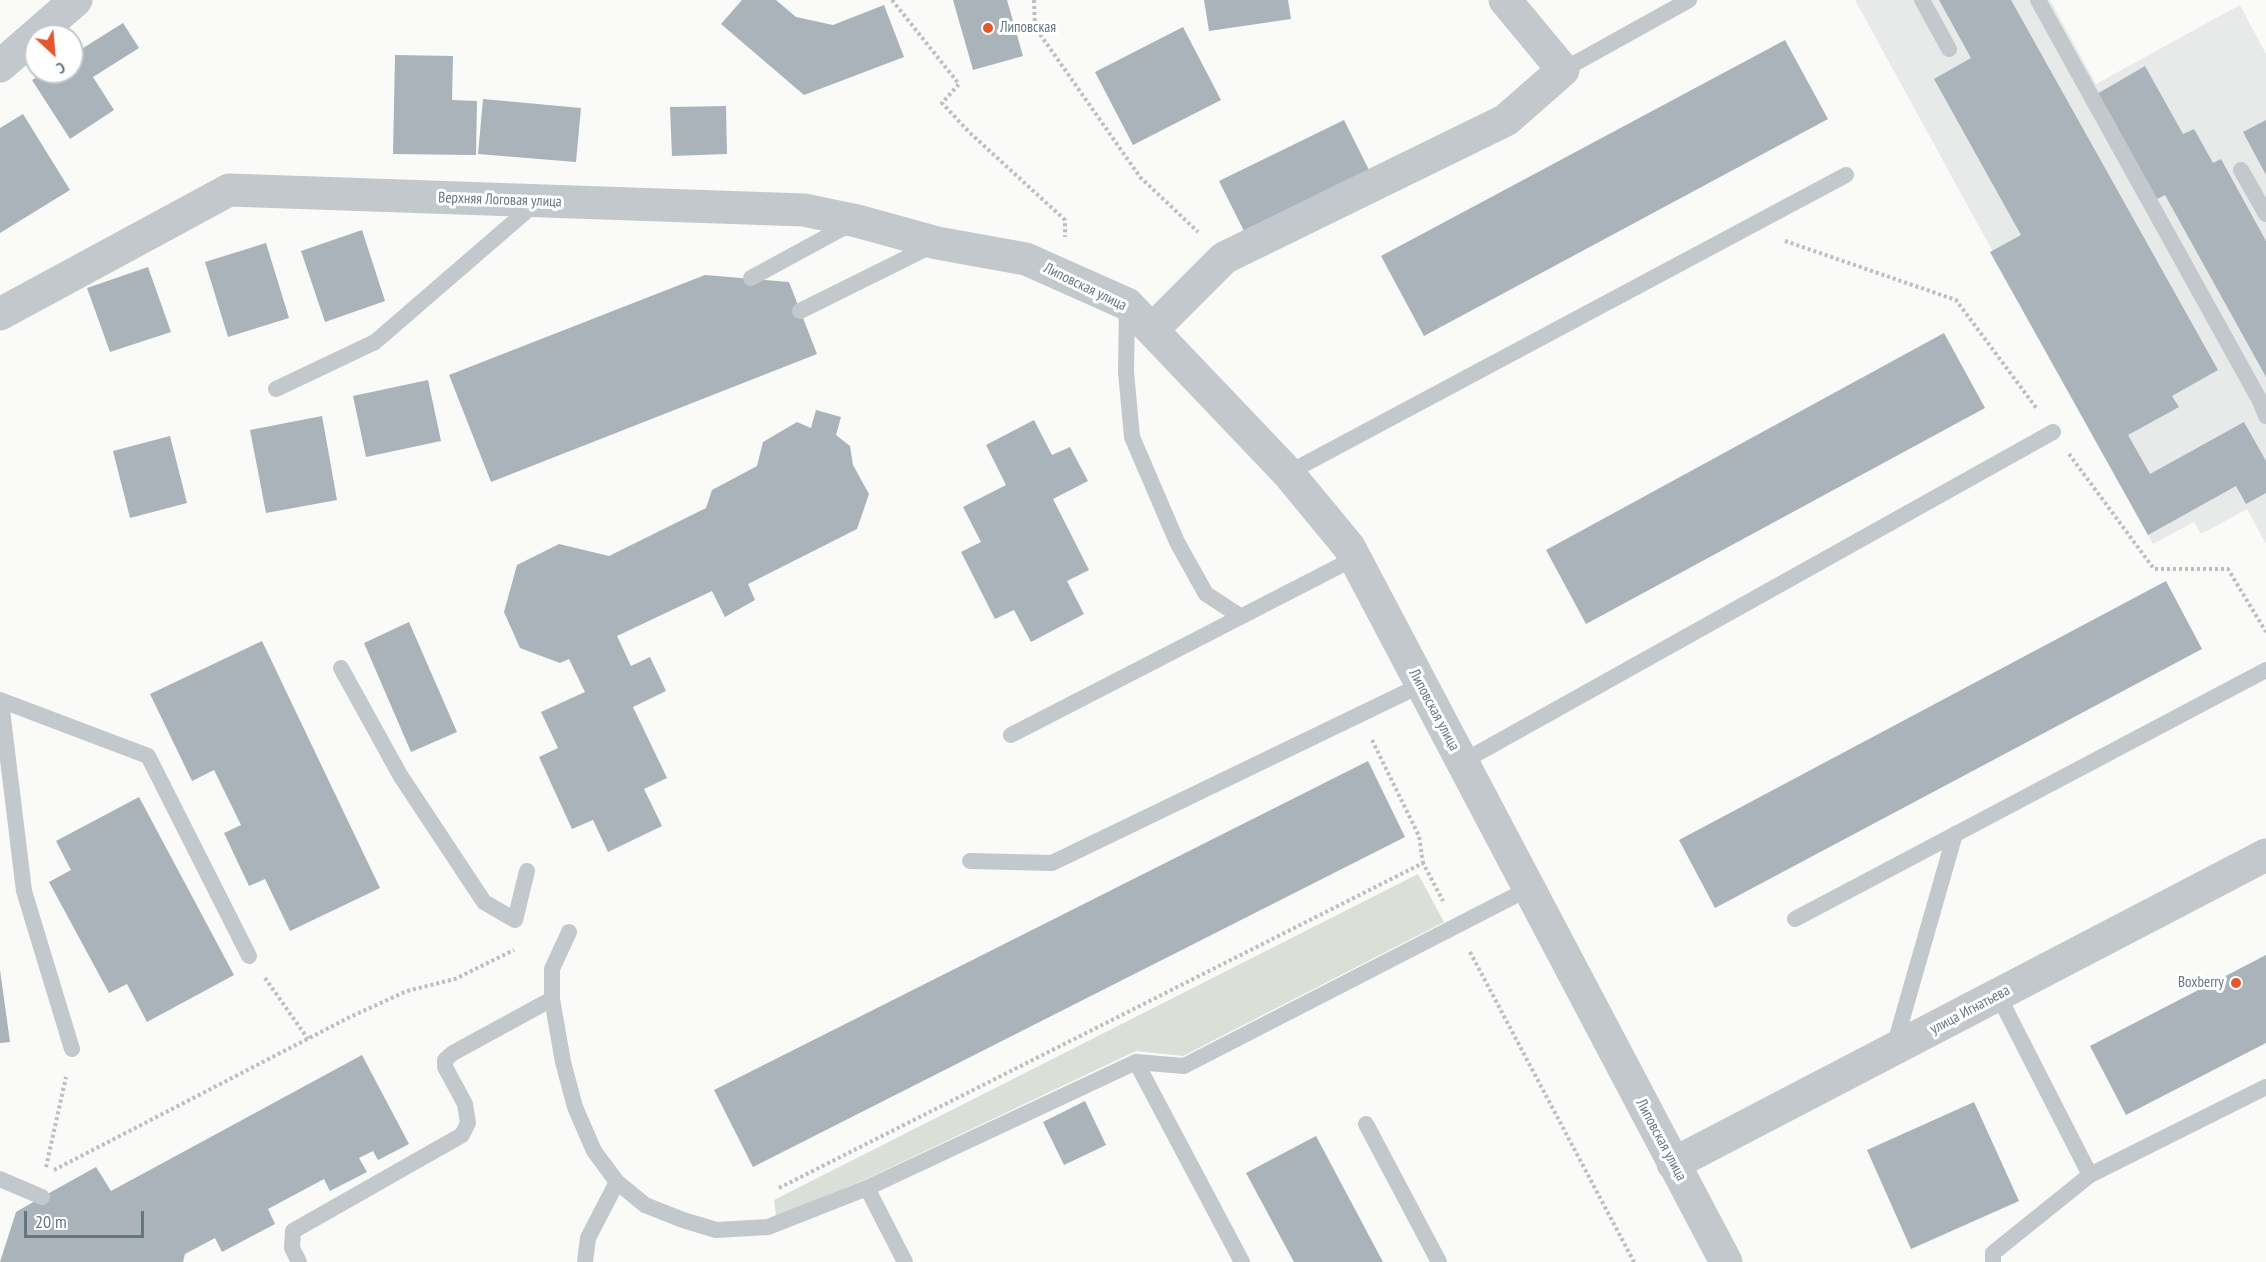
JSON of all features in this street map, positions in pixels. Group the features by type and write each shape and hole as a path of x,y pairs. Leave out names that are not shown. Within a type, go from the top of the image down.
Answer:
{"street":[{"path":"0,66 76,0"},
{"path":"1152,330 1224,258 1506,120 1563,70 1505,0"},
{"name":"Верхняя Логовая улица","path":"0,314 229,190 804,210 857,220 937,243 1026,259"},
{"name":"Липовская улица","path":"1026,259 1127,304 1288,473 1349,547 1673,1164 1719,1260"},
{"name":"улица Игнатьева","path":"1673,1164 2266,855"}],"lane":[{"path":"1922,0 1949,49"},
{"path":"2038,0 2259,399 2266,416"},
{"path":"1563,70 1679,2"},
{"path":"2241,170 2266,214"},
{"path":"1288,473 1846,175"},
{"path":"276,389 375,342 537,201"},
{"path":"751,278 857,220"},
{"path":"800,311 937,243"},
{"path":"1127,304 1126,372 1132,436 1177,542 1206,594 1240,616"},
{"path":"1462,762 2054,432"},
{"path":"1011,735 1355,558"},
{"path":"341,668 400,775 484,902 515,920 527,871"},
{"path":"1795,919 2266,670"},
{"path":"970,861 1052,863 1421,685"},
{"path":"72,1049 24,891 0,701 148,756 249,956"},
{"path":"1894,1049 1955,834"},
{"path":"569,932 552,969 552,999 563,1062 575,1107 594,1151 617,1182 645,1205 716,1230 768,1227 867,1188 1136,1062 1184,1066 1528,889"},
{"path":"1998,995 2090,1175"},
{"path":"299,1262 292,1248 293,1231 462,1135 468,1123 465,1104 445,1067 445,1060 453,1053 552,999"},
{"path":"1136,1062 1242,1262"},
{"path":"1993,1262 1993,1253 2090,1175 2266,1087"},
{"path":"1366,1124 1440,1262"},
{"path":"0,1179 42,1197"},
{"path":"585,1262 588,1238 617,1182"},
{"path":"867,1188 905,1262"}],"path":[{"path":"892,0 959,84 942,103 969,132 1065,220 1066,277"},
{"path":"1034,0 1035,27 1140,177 1224,258"},
{"path":"1360,715 1419,836 1423,863"},
{"path":"54,1171 348,1018 407,991 455,979 507,952"},
{"path":"249,956 308,1039"},
{"path":"44,1176 72,1049"}],"shaded area":[{"path":"1855,0 2050,0 2096,84 2240,5 2266,54 2266,544 2247,509 2201,534 2194,522 2153,544"},
{"path":"1418,874 1444,922 1183,1056 1136,1051 864,1180 776,1216 774,1200"}],"building":[{"path":"742,0 776,0 796,17 833,25 884,5 904,57 804,95 721,24"},
{"name":"Липовская","path":"953,0 1007,0 1023,56 973,70"},
{"path":"1204,0 1288,0 1291,19 1209,31"},
{"path":"1939,0 2011,0 2218,370 2172,396 2179,407 2128,435 2150,474 2244,422 2266,461 2266,493 2246,504 2236,486 2148,535 1990,252 2021,235 1934,79 1971,58"},
{"path":"123,23 139,48 93,77 114,110 70,139 35,84 84,84 84,47"},
{"path":"1183,27 1221,100 1133,145 1095,72"},
{"path":"1785,40 1828,119 1424,336 1381,256"},
{"path":"395,55 453,56 452,100 477,101 476,155 393,154"},
{"path":"2145,66 2183,134 2194,129 2213,163 2221,159 2266,241 2266,377 2165,195 2155,200 2097,94"},
{"path":"483,99 581,108 576,162 478,154"},
{"path":"726,106 727,154 672,156 670,107"},
{"path":"23,114 70,190 0,233 0,128"},
{"path":"1344,120 1370,172 1245,233 1219,181"},
{"path":"2266,120 2266,175 2243,132"},
{"path":"362,230 385,301 325,322 301,251"},
{"path":"266,243 289,318 228,337 205,262"},
{"path":"148,267 171,332 110,352 87,288"},
{"path":"705,275 789,282 817,354 491,482 449,375"},
{"path":"1944,333 1985,408 1586,624 1546,550"},
{"path":"428,380 441,441 366,457 353,396"},
{"path":"816,410 841,417 836,435 850,446 853,465 869,494 857,529 748,584 755,600 725,617 712,591 617,636 631,666 650,657 666,691 633,707 667,778 644,789 662,826 608,852 593,820 572,829 539,757 558,748 541,712 585,692 569,659 560,663 520,648 504,612 517,565 559,544 609,556 706,508 712,490 757,466 763,442 797,422 811,428"},
{"path":"322,416 337,500 266,513 250,430"},
{"path":"1034,420 1052,455 1070,447 1088,481 1053,499 1089,570 1067,581 1084,614 1031,642 1014,610 995,619 961,552 981,542 963,507 1006,485 986,445"},
{"path":"170,436 187,503 130,518 113,451"},
{"path":"2166,581 2202,649 1715,908 1679,840"},
{"path":"409,622 457,732 411,752 364,643"},
{"path":"262,641 380,888 290,931 265,879 249,886 224,833 241,825 214,770 192,781 150,694"},
{"path":"1368,761 1405,837 753,1167 714,1090"},
{"path":"139,797 234,975 147,1022 127,984 109,993 49,882 71,870 56,841"},
{"path":"2266,955 2266,1043 2126,1115 2090,1046"},
{"path":"0,970 10,1042 0,1043"},
{"path":"362,1055 409,1144 378,1160 373,1151 359,1158 367,1172 330,1191 324,1179 268,1209 275,1224 222,1252 215,1238 185,1254 183,1262 0,1262 16,1212 42,1197 96,1167 111,1191"},
{"path":"1085,1101 1106,1145 1064,1165 1043,1122"},
{"path":"1974,1102 2019,1201 1911,1249 1867,1150"},
{"path":"1316,1136 1383,1262 1294,1262 1246,1173"}],"place":[{"name":"Липовская","path":"988,28"},
{"name":"Boxberry","path":"2236,983"}]}
